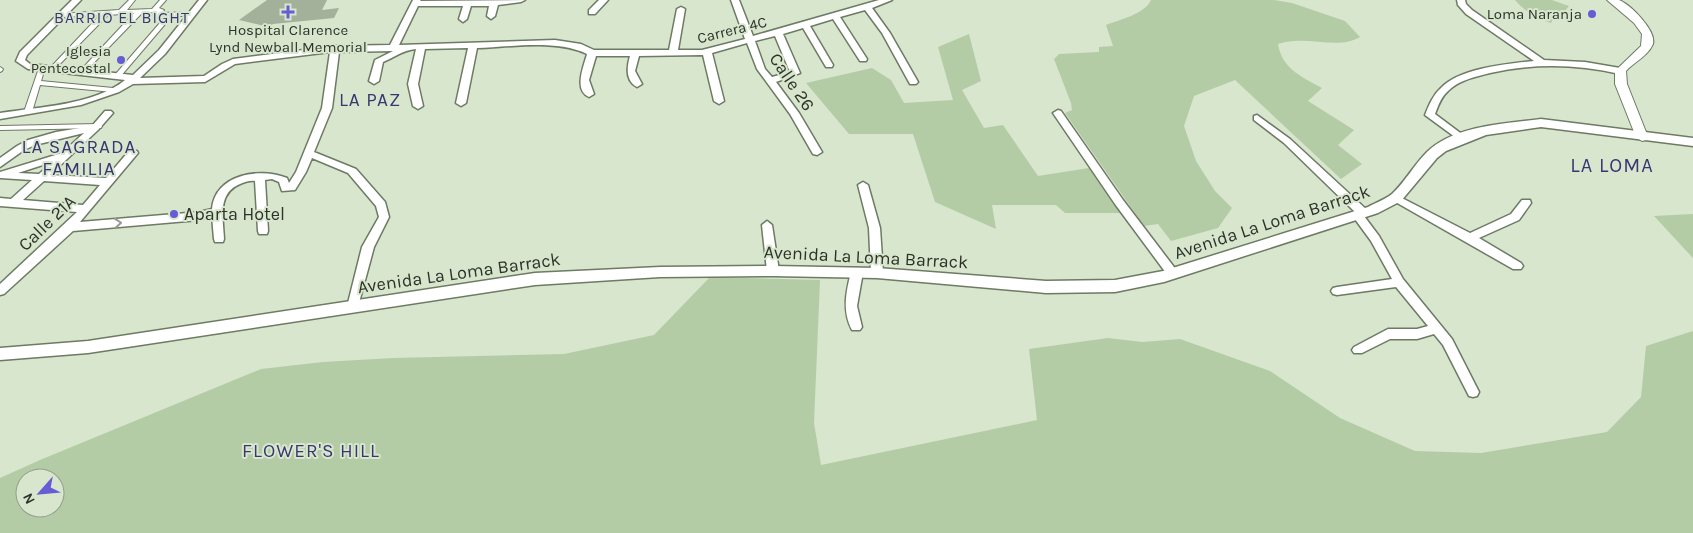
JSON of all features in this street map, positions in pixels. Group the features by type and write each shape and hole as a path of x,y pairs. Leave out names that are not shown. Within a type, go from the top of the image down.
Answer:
{"main road":[{"name":"Avenida La Loma Barrack","path":"0,354 88,347 535,279 576,275 774,271 857,272 1046,287 1082,287 1138,283 1173,274 1360,215 1386,205 1396,198 1432,155 1462,138 1504,127 1541,123 1693,142"}],"street":[{"path":"77,0 23,54 20,61 28,66 118,76 132,80 205,79 214,75 222,66 233,62 335,49 555,43 578,46 592,53 584,80 589,94"},
{"path":"122,11 132,0"},
{"path":"154,10 163,0"},
{"path":"0,116 78,103 113,90 132,80 147,68 203,0"},
{"path":"374,80 379,60 393,55 398,48 416,2 494,3 520,0"},
{"path":"592,12 604,0"},
{"name":"Calle 26","path":"735,0 748,40 761,69 794,113 817,152"},
{"name":"Carrera 4C","path":"592,53 707,52 836,17 888,0"},
{"path":"1461,0 1462,5 1469,12 1540,62"},
{"path":"1612,0 1640,23 1650,40 1646,47 1620,72"},
{"path":"463,19 468,2"},
{"path":"491,16 494,3"},
{"path":"867,6 886,32 912,82"},
{"path":"673,53 681,9"},
{"path":"28,112 37,83 47,68 107,12 161,10 156,16 192,14"},
{"path":"82,72 140,11"},
{"path":"62,15 105,14"},
{"path":"118,76 170,15"},
{"path":"836,17 863,59"},
{"path":"805,25 829,65"},
{"path":"770,81 794,73 778,33"},
{"path":"461,103 473,45"},
{"path":"418,106 413,84 421,47"},
{"path":"219,239 218,211 221,191 225,185 250,177 273,176 282,180 286,189 291,188 301,172 330,98 335,49"},
{"path":"635,52 631,71 636,84"},
{"path":"707,52 718,101"},
{"path":"1462,138 1430,115 1446,86 1482,73 1540,62 1580,64 1620,72"},
{"path":"1620,72 1621,84 1642,137"},
{"path":"37,83 113,90"},
{"path":"14,203 97,126 108,113"},
{"path":"1058,113 1119,202 1173,274"},
{"path":"1257,118 1287,141 1360,215 1376,239 1399,282 1448,342 1473,392"},
{"path":"0,128 97,126"},
{"path":"2,160 25,144 97,126"},
{"name":"Calle 21A","path":"0,291 70,227 133,153"},
{"path":"309,153 352,171 381,205 384,217 368,248 353,306"},
{"path":"0,175 66,154"},
{"path":"0,175 110,182"},
{"path":"258,177 260,180 263,231"},
{"path":"863,185 878,242 877,273"},
{"path":"1396,198 1517,266"},
{"path":"0,202 86,209"},
{"path":"1470,238 1516,217 1526,204"},
{"path":"70,227 199,216 218,211"},
{"path":"767,225 774,271"},
{"path":"856,327 851,316 851,308 857,272"},
{"path":"1337,291 1399,282"},
{"path":"1358,350 1388,334 1417,334 1438,328"}],"green space":[{"path":"1151,0 1274,0 1292,3 1345,21 1360,37 1341,43 1289,41 1278,44 1280,53 1288,66 1300,76 1322,88 1308,101 1354,130 1338,145 1362,164 1341,179 1235,80 1194,96 1184,126 1196,161 1215,191 1232,208 1218,228 1171,241 1158,224 1144,226 1065,113 1072,110 1071,103 1054,59 1059,54 1099,52 1099,47 1113,46 1106,25 1138,13"},
{"path":"1515,0 1552,0 1569,6 1555,17 1551,23 1531,14"},
{"path":"969,34 981,81 962,90 984,128 1003,125 1038,176 1089,168 1120,213 1065,213 1056,205 992,205 996,229 935,202 913,134 849,134 806,83 872,68 891,80 904,103 953,100 938,47"},
{"path":"1693,214 1693,258 1654,216"},
{"path":"710,277 820,280 814,423 821,465 1037,420 1029,349 1108,338 1142,342 1180,339 1270,371 1340,418 1415,451 1481,453 1607,432 1641,397 1646,346 1693,331 1693,533 0,533 0,478 15,471 15,518 65,518 65,468 22,468 261,369 323,362 393,358 564,354 654,335"}],"building":[{"path":"267,0 327,0 322,10 339,8 334,18 273,24 269,27 239,20"}],"place":[{"name":"Hospital Clarence Lynd Newball Memorial","path":"288,12"},
{"name":"Loma Naranja","path":"1592,14"},
{"name":"Iglesia Pentecostal","path":"121,60"},
{"name":"Aparta Hotel","path":"174,214"}],"district":[{"name":"BARRIO EL BIGHT","path":"122,17"},
{"name":"LA PAZ","path":"370,99"},
{"name":"LA SAGRADA FAMILIA","path":"79,157"},
{"name":"LA LOMA","path":"1612,165"},
{"name":"FLOWER'S HILL","path":"311,450"}]}
